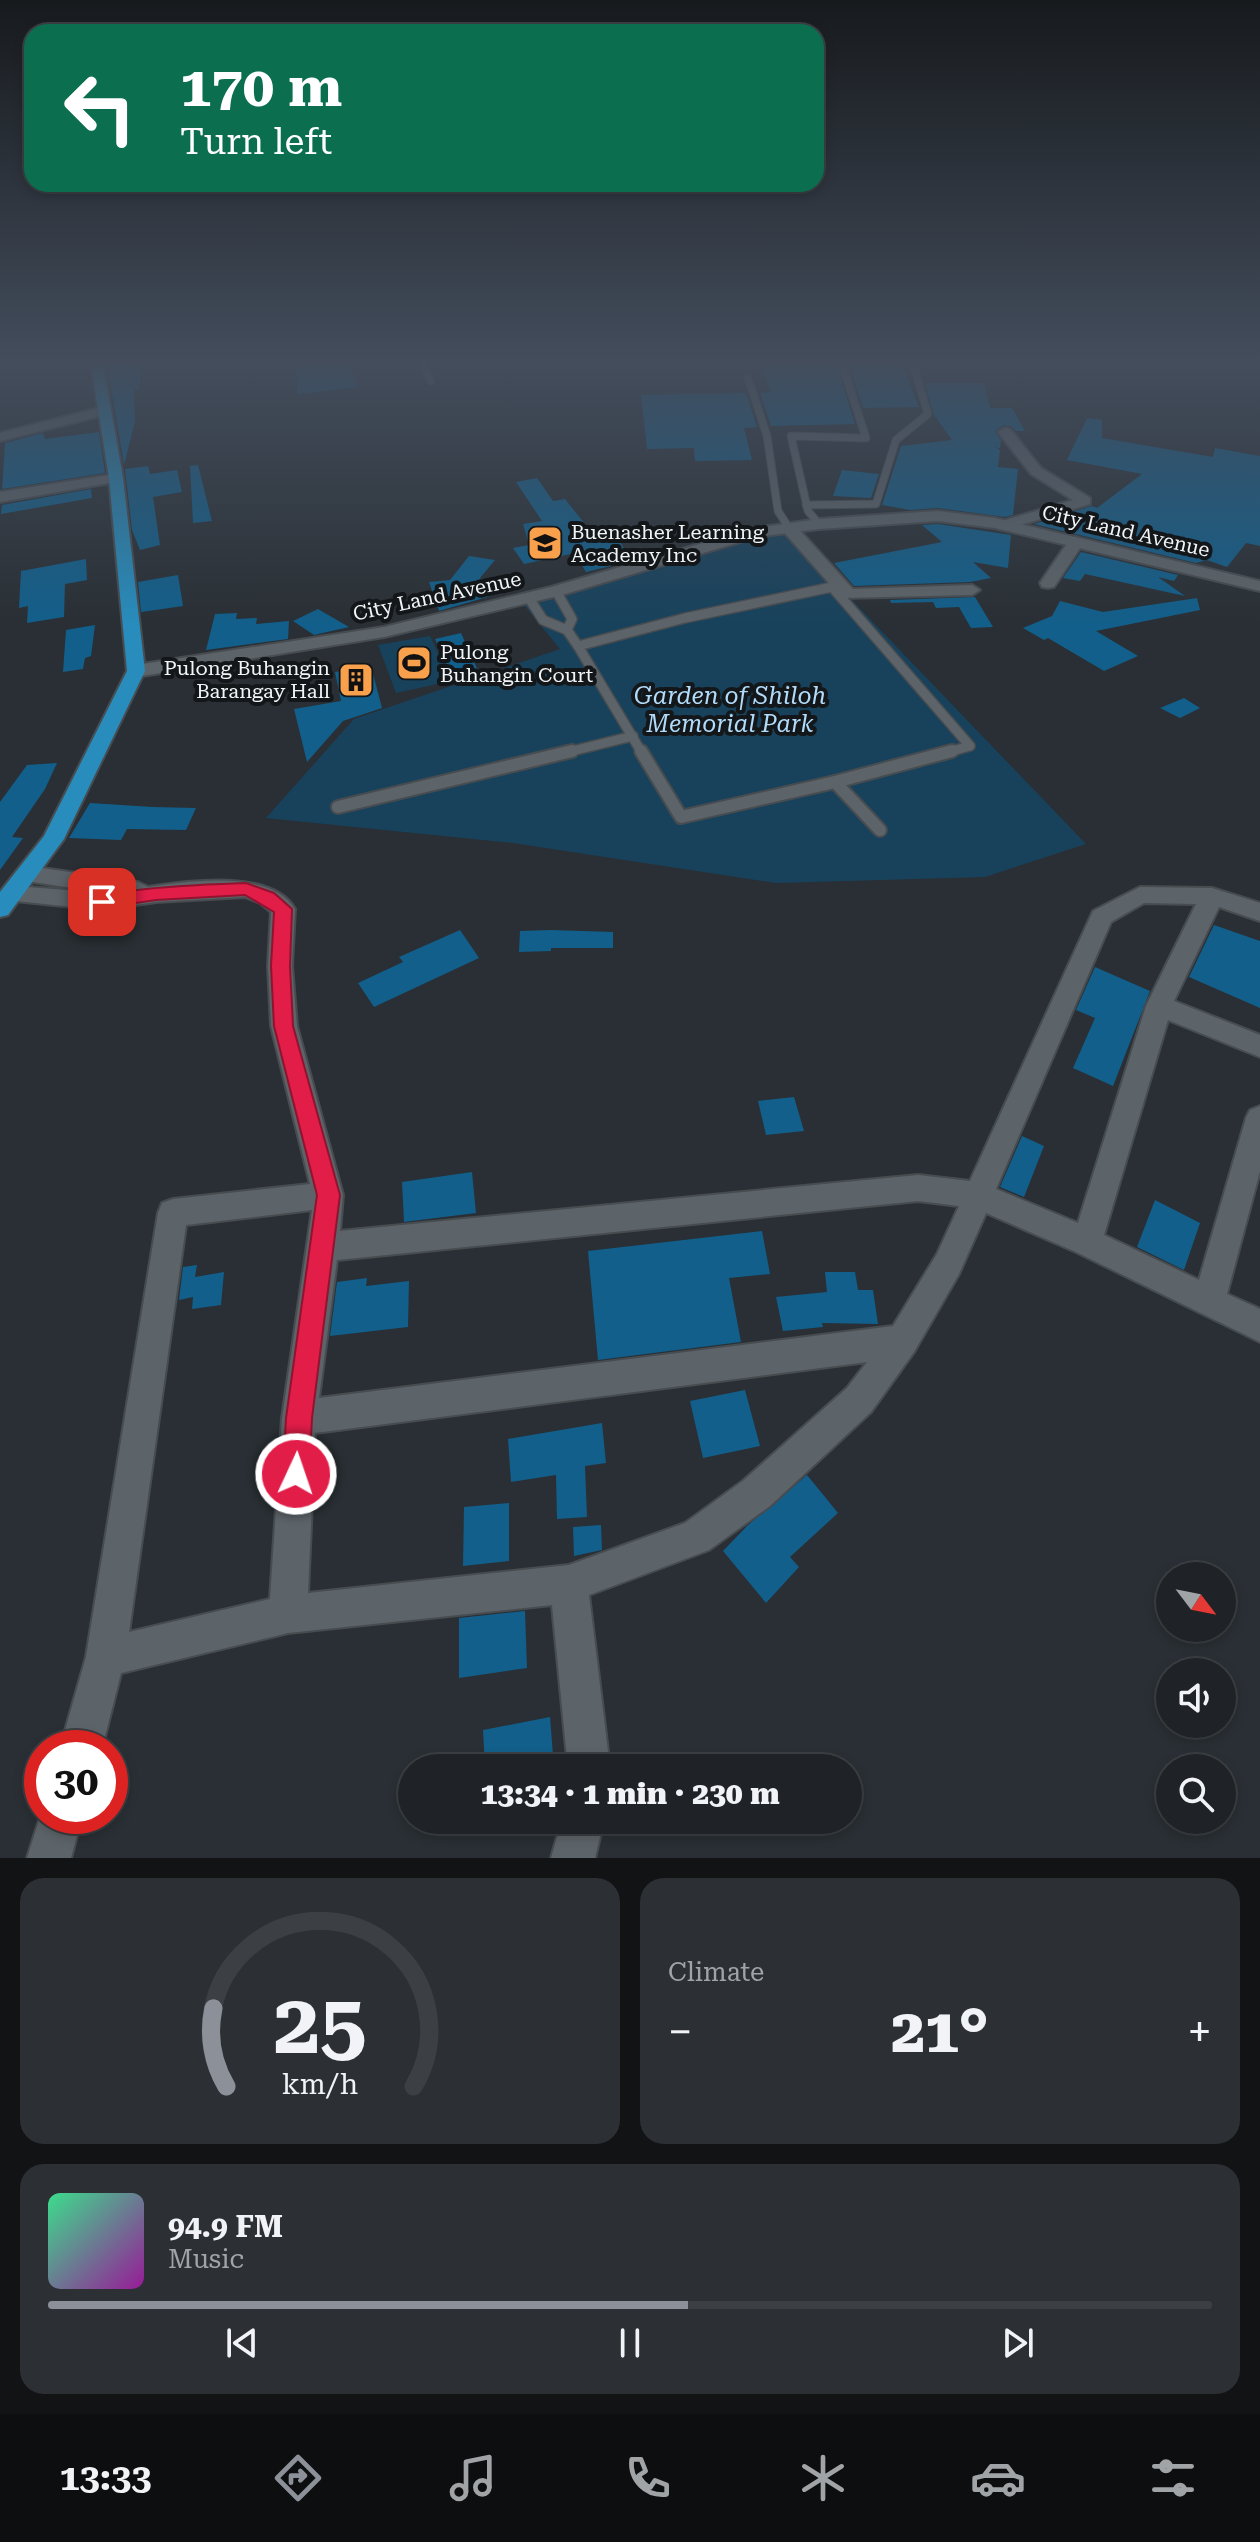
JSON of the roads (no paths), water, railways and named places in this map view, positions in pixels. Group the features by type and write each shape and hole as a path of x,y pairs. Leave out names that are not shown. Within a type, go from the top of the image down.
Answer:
{"main road":[{"path":"7,901 53,839 136,671 111,451"}],"street":[{"path":"1005,525 1085,501 1036,471 1020,451"},
{"path":"0,497 116,478"},
{"name":"City Land Avenue","path":"136,671 384,632 556,591 755,533 819,524 938,516 1005,525 1260,586"},
{"path":"789,528 848,594 972,590"},
{"path":"1048,583 1076,542"},
{"path":"28,874 156,894"},
{"path":"7,901 102,902 156,894 246,889 268,897 283,909 280,966 284,1026 328,1195 299,1418 288,1614"},
{"path":"106,1657 288,1614 569,1584 696,1537 745,1502 859,1400 902,1341 948,1264 1101,917 1140,895 1212,896 1260,912"},
{"path":"1087,1242 1159,1006 1212,896"},
{"path":"1159,1006 1260,1046"},
{"path":"1210,1299 1260,1118"},
{"path":"323,1247 918,1188 977,1195 1087,1242 1210,1299 1260,1326"},
{"path":"86,1730 106,1657 173,1213 328,1195"},
{"path":"299,1418 902,1341"},
{"path":"569,1584 587,1754"},
{"path":"49,1858 56,1834"},
{"path":"573,1858 579,1834"}],"lane":[{"path":"769,451 778,511 789,528"},
{"path":"794,451 806,505 819,524"},
{"path":"806,505 876,504 893,451"},
{"path":"529,598 540,619 548,626 567,630 681,817 835,782 970,746 832,587 685,618 578,646"},
{"path":"556,591 572,619 567,630"},
{"path":"338,807 633,736"},
{"path":"835,782 880,830"}],"place":[{"name":"Buenasher Learning Academy Inc","path":"545,543"},
{"name":"Pulong Buhangin Court","path":"414,663"},
{"name":"Pulong Buhangin Barangay Hall","path":"356,680"}],"park label":[{"name":"Garden of Shiloh Memorial Park","path":"730,710"}]}
